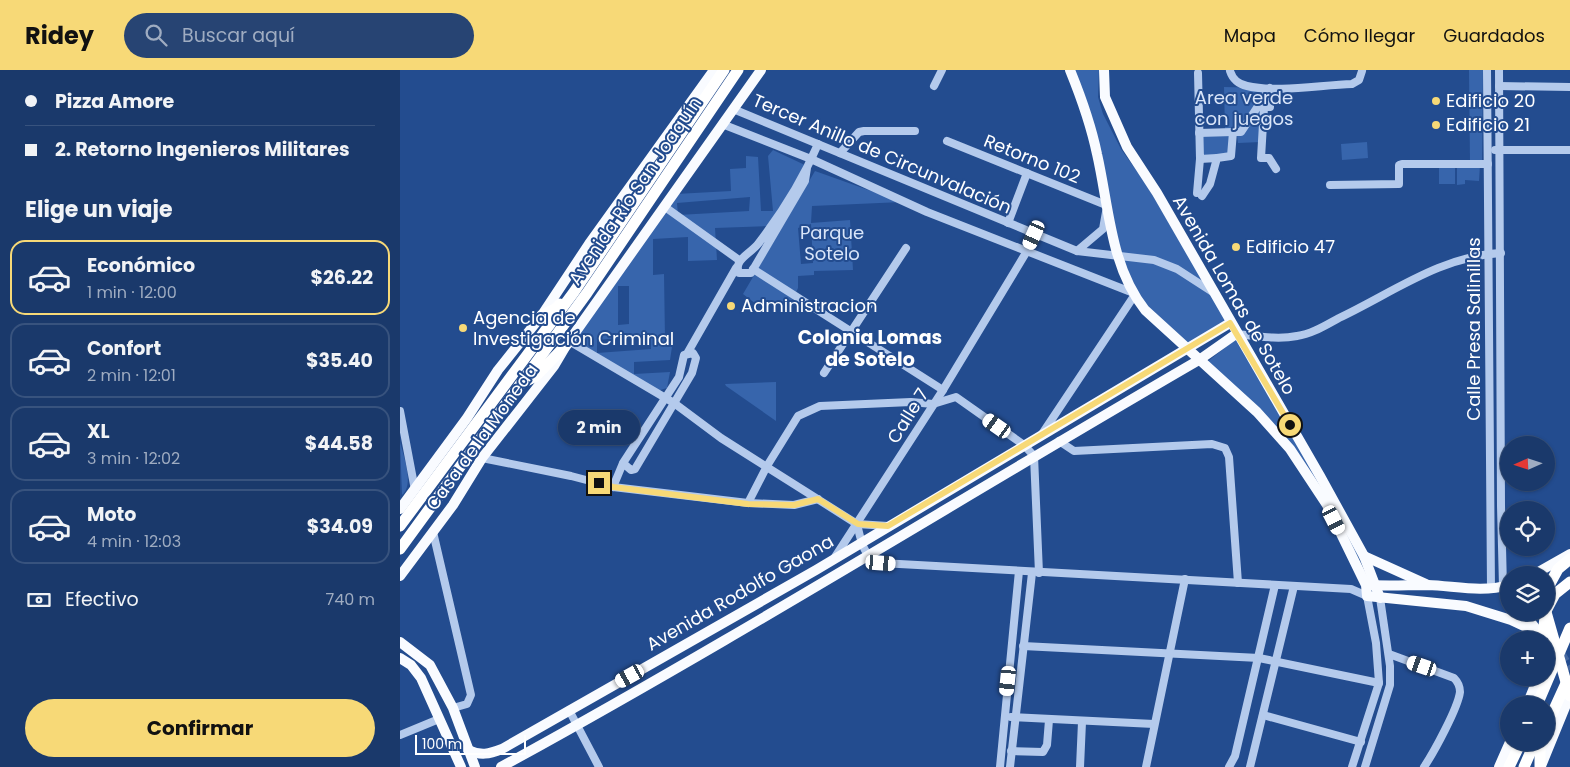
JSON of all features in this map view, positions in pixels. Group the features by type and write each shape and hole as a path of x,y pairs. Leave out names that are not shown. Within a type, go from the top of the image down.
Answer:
{"highway":[{"name":"Avenida Río San Joaquín","path":"400,526 574,292 724,70"},
{"name":"Avenida Río San Joaquín","path":"400,549 587,293 738,70"},
{"path":"542,314 555,309 565,298 574,292"},
{"path":"518,386 536,376 568,342"},
{"path":"1555,574 1558,568 1570,561"},
{"path":"1555,594 1570,582"},
{"path":"1549,621 1570,696"},
{"path":"1541,696 1570,628"},
{"path":"1546,696 1570,642"},
{"path":"1555,698 1570,665"},
{"path":"1555,707 1570,674"},
{"path":"1509,767 1516,751"},
{"path":"1515,767 1522,751"},
{"path":"1524,767 1531,751"},
{"path":"1528,767 1536,751"},
{"path":"1540,751 1541,767"}],"main road":[{"name":"Casa de la Moneda","path":"400,509 498,370 542,314 589,244 714,70"},
{"name":"Casa de la Moneda","path":"400,576 433,532 482,458 554,366 568,342 761,70"},
{"name":"Avenida Lomas de Sotelo","path":"1070,70 1096,147 1106,206 1118,256 1132,294 1145,310 1257,412 1290,449 1327,505 1380,598"},
{"name":"Avenida Lomas de Sotelo","path":"1104,70 1105,98 1114,122 1215,293 1236,334 1364,556 1371,585 1367,596"},
{"name":"Avenida Rodolfo Gaona","path":"468,750 476,754 487,755 502,749 834,559 1230,323"},
{"name":"Avenida Rodolfo Gaona","path":"500,767 715,645 1199,360 1236,334"},
{"path":"1547,566 1570,554"},
{"path":"1364,556 1429,585"},
{"path":"1550,564 1570,561"},
{"path":"1371,585 1429,585 1491,589 1500,587"},
{"path":"1367,596 1466,606 1511,620 1531,631"},
{"path":"1528,621 1537,631"},
{"path":"707,631 715,645"},
{"path":"400,642 430,665 453,708 475,767"},
{"path":"400,658 411,665 421,678 461,767"},
{"path":"1541,767 1570,696"},
{"path":"1499,767 1506,751"},
{"path":"511,767 519,757"}],"street":[{"path":"934,86 942,70"},
{"name":"Calle Presa Salinillas","path":"1487,70 1491,589"},
{"name":"Calle Presa Salinillas","path":"1499,70 1501,506 1505,566"},
{"path":"1230,72 1233,79 1241,84 1270,88 1352,84 1359,80 1362,71"},
{"path":"1198,73 1199,195 1210,184 1217,158"},
{"path":"1499,86 1570,87"},
{"path":"1199,133 1241,132 1270,88"},
{"path":"1270,88 1270,107 1264,107 1261,158 1270,158 1276,169"},
{"name":"Tercer Anillo de Circunvalación","path":"733,109 1034,235 1077,251 1143,257 1170,266 1192,277 1215,293"},
{"name":"Tercer Anillo de Circunvalación","path":"722,124 811,159 927,212 1132,294"},
{"path":"840,154 859,132 915,132"},
{"path":"1200,159 1231,156 1233,132"},
{"name":"Retorno 102","path":"947,140 1106,206"},
{"path":"613,487 623,464 679,378 684,355 688,352 738,264 752,251 766,232 807,168 818,144"},
{"path":"1488,150 1570,150"},
{"path":"1330,185 1399,184 1399,165 1402,164 1488,164"},
{"path":"665,207 738,264 739,273 745,275 751,273 805,181 807,168"},
{"path":"1008,223 1027,173"},
{"path":"1077,251 1103,229 1106,206"},
{"name":"Calle 7","path":"834,559 943,390 1027,251 1034,235"},
{"path":"824,373 906,248"},
{"path":"1236,334 1282,338 1298,336 1353,312 1424,274 1459,259 1501,252"},
{"path":"753,269 943,390"},
{"path":"1041,435 1132,294"},
{"path":"568,342 674,403 721,438 858,524 888,526"},
{"path":"623,464 631,470 635,468 692,373 695,364 693,353 688,352"},
{"path":"748,504 767,466 798,416 820,406 911,402 934,404 956,397 1024,446 1034,456 1038,515 1036,573 1023,646 1010,767"},
{"path":"400,411 415,490"},
{"path":"1058,442 1074,451 1212,444 1225,448 1229,457 1238,583"},
{"path":"482,458 571,476 613,487 748,504 794,505 818,499"},
{"path":"858,524 867,555 873,561 881,563 1351,589 1371,585"},
{"path":"433,532 471,695 467,704 453,708"},
{"path":"1000,767 1019,571"},
{"path":"1146,767 1185,580"},
{"path":"1229,767 1235,756 1275,585"},
{"path":"1250,767 1294,586"},
{"path":"1351,589 1367,596 1376,643 1379,683 1352,767"},
{"path":"1365,767 1390,685 1389,654 1380,598"},
{"path":"1023,646 1259,658 1379,683"},
{"path":"1389,654 1454,678 1458,682 1460,694 1437,747 1424,767"},
{"path":"569,710 599,767"},
{"path":"1262,715 1361,742"},
{"path":"1005,717 1154,724"},
{"path":"400,735 439,719"},
{"path":"1011,751 1040,752 1046,750 1049,720"},
{"path":"1080,767 1082,722"}],"green space":[{"path":"1074,70 1099,70 1098,97 1103,114 1121,149 1146,184 1228,324 1190,347 1156,317 1145,304 1128,272 1112,215 1094,126"},
{"path":"1469,70 1483,70 1482,161 1470,162"},
{"name":"Area verde con juegos","path":"1224,87 1264,88 1261,142 1238,143 1236,129 1225,130"},
{"path":"1202,134 1230,134 1230,155 1202,155"},
{"path":"1367,142 1368,158 1342,160 1341,144"},
{"path":"773,150 807,166 768,226 715,228 717,260 688,261 688,237 653,239 653,275 664,274 665,339 673,340 670,360 634,362 634,374 670,372 667,388 657,391 573,338 676,194 731,191 730,169 746,168 746,156 758,157 761,211 773,211 768,156","holes":["750,197 749,211 678,215 677,203","618,286 629,286 629,324 618,325","650,337 651,349 597,353 597,340"]},
{"path":"1439,165 1455,166 1455,184 1439,184"},
{"path":"1457,165 1480,165 1479,181 1465,180 1465,184 1457,185"},
{"name":"Parque Sotelo","path":"815,171 902,202 812,206 811,223 850,220 853,270 814,271 814,275 798,276 798,288 792,301 756,304 743,294","holes":["811,224 813,263 801,264 798,228"]},
{"path":"1236,339 1364,561 1362,564 1324,498 1286,441 1207,362"},
{"path":"776,382 776,421 725,384"},
{"path":"400,442 408,477 406,490 402,495"}],"tunnel":[{"path":"1560,653 1570,670"}],"place":[{"name":"Edificio 20","path":"1436,101"},
{"name":"Edificio 21","path":"1436,125"},
{"name":"Edificio 47","path":"1236,247"},
{"name":"Administracion","path":"731,306"},
{"name":"Agencia de Investigación Criminal","path":"463,328"}],"district":[{"name":"Colonia Lomas de Sotelo","path":"870,348"}],"route":[{"path":"599,483 613,487 748,504 794,505 818,499 858,524 888,526 1230,323 1290,425"}]}
